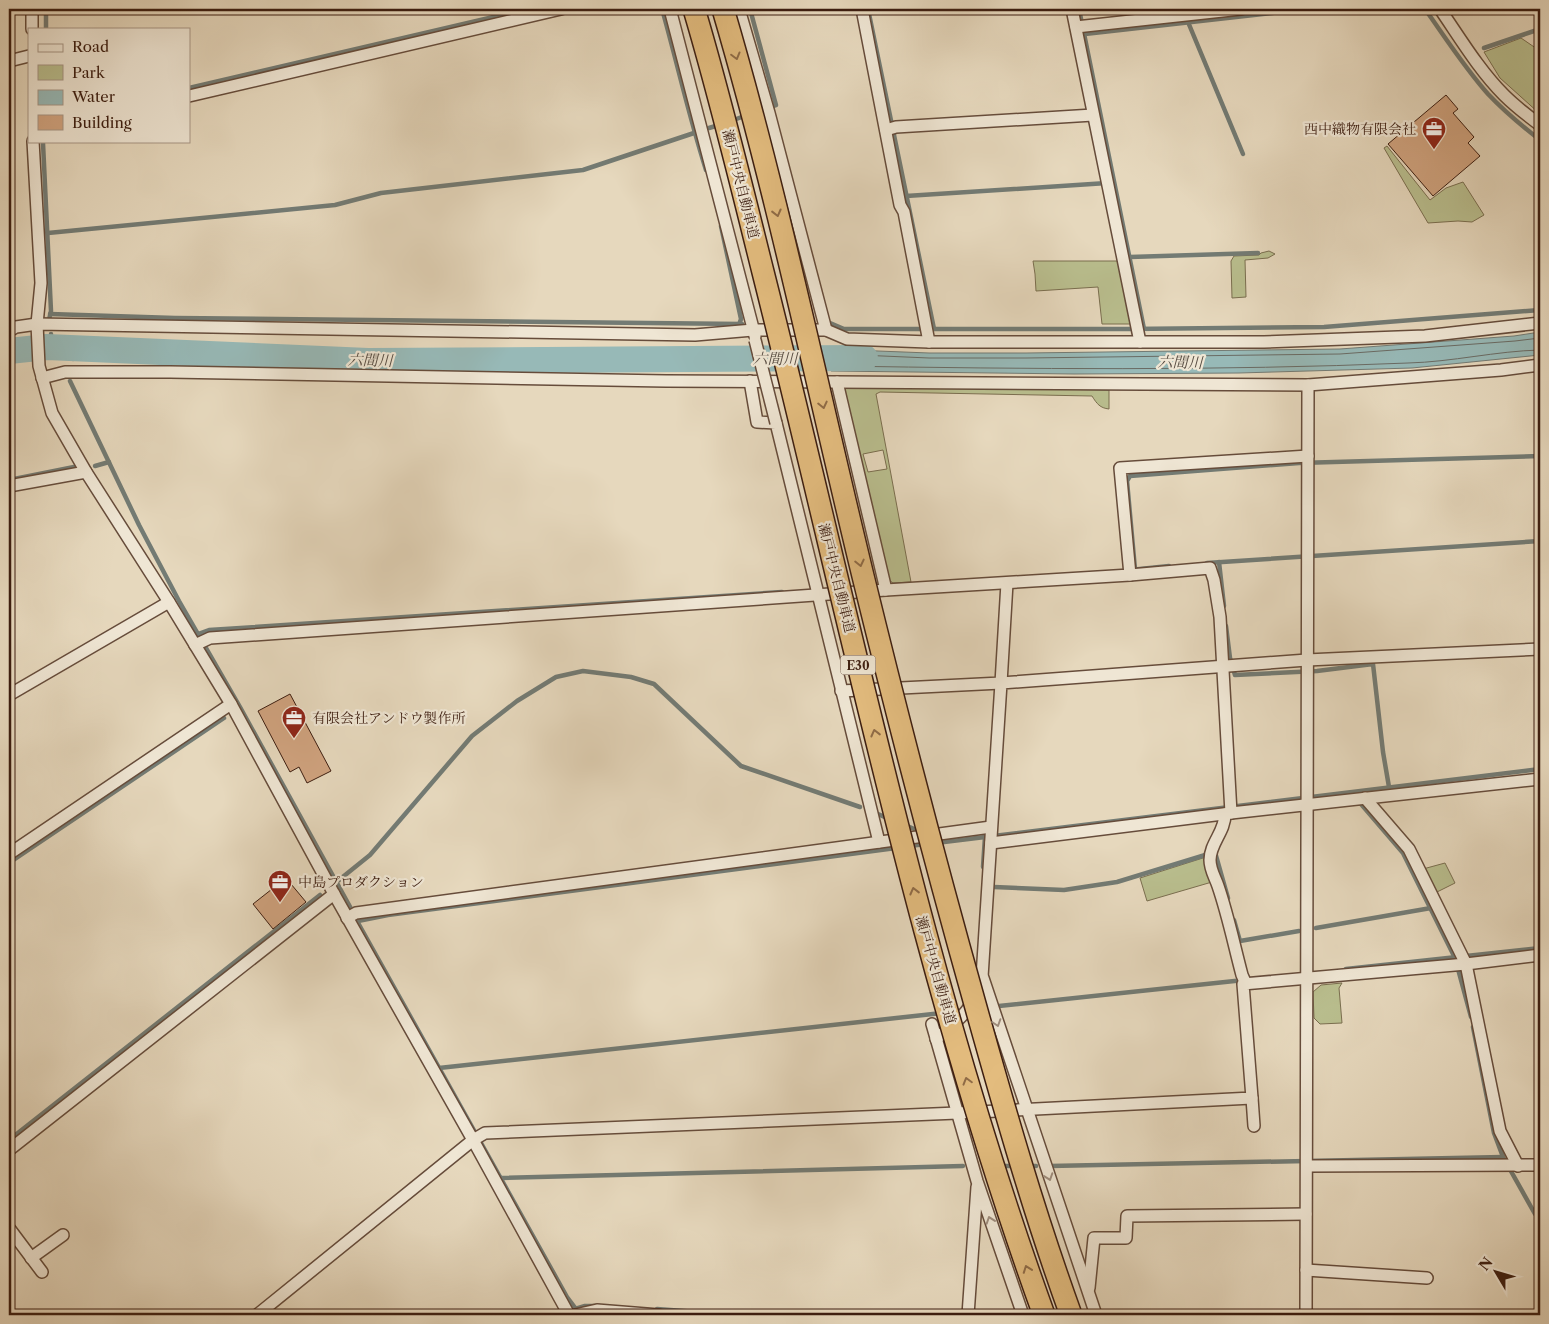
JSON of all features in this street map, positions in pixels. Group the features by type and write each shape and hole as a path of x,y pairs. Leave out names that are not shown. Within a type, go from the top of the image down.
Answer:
{"highway":[{"name":"瀬戸中央自動車道","path":"694,9 768,291 920,912 971,1096 1022,1256 1044,1315"},
{"name":"瀬戸中央自動車道","path":"723,9 754,122 799,301 863,576 946,901 1047,1250 1071,1315"}],"street":[{"path":"32,9 32,28"},
{"path":"190,96 561,9"},
{"path":"670,9 754,335 879,842"},
{"path":"739,9 826,330"},
{"path":"862,9 891,129 900,205 904,212 928,333"},
{"path":"1072,9 1080,27 1093,115 1139,339"},
{"path":"1080,27 1241,9"},
{"path":"1440,9 1495,85 1540,125"},
{"path":"9,61 28,56"},
{"path":"891,129 1093,115"},
{"path":"33,142 41,282 37,327 41,372 52,413 86,472 169,602 200,642 231,704 334,894 352,916 573,1314 597,1310 658,1315"},
{"path":"9,331 16,327 37,327 754,335 826,330 847,339 928,333 1264,342 1425,336 1540,323"},
{"path":"41,372 170,372 657,381 1308,385 1501,370 1540,365"},
{"path":"750,381 758,422 776,423"},
{"path":"837,382 886,590"},
{"path":"1306,1315 1308,385"},
{"path":"1130,571 1120,468 1308,461"},
{"path":"9,486 86,472"},
{"path":"200,642 817,595 1007,583 1130,571 1210,568 1214,580 1229,666 1229,810 1211,852 1210,868 1218,885 1245,981 1243,984 1254,1126"},
{"path":"936,1039 962,1017 979,993 982,977 1007,583"},
{"path":"9,695 169,602"},
{"path":"841,691 1001,683 1229,666 1307,668 1540,650"},
{"path":"9,854 231,704"},
{"path":"352,916 879,842 991,836 1229,810 1307,799 1365,798 1540,779"},
{"path":"1365,798 1409,849 1461,962 1500,1131 1512,1165"},
{"path":"9,1150 334,894"},
{"path":"1245,981 1540,956"},
{"path":"982,977 1096,1315"},
{"path":"932,1024 977,1181 1023,1315"},
{"path":"257,1315 476,1138 485,1133 1026,1110 1252,1098"},
{"path":"1306,1162 1540,1166"},
{"path":"968,1315 977,1181"},
{"path":"1088,1293 1094,1238 1126,1238 1127,1216 1306,1214"},
{"path":"9,1228 42,1272"},
{"path":"31,1258 63,1235"},
{"path":"1306,1270 1427,1278"}],"green space":[{"path":"1521,38 1540,51 1540,114 1500,78 1484,52"},
{"path":"1387,146 1430,200 1446,188 1463,182 1484,215 1472,222 1428,223 1384,148"},
{"path":"1269,251 1275,254 1268,258 1245,260 1246,297 1232,298 1231,261 1234,256 1259,255"},
{"path":"1033,261 1118,261 1131,324 1102,324 1098,287 1036,291"},
{"path":"846,386 1109,390 1109,409 1099,405 1092,396 880,392 876,394 911,582 893,583 889,580 844,389","holes":["883,450 887,469 868,472 863,454"]},
{"path":"1206,857 1212,882 1147,901 1140,878"},
{"path":"1445,863 1455,883 1435,893 1423,869"},
{"path":"1342,983 1339,988 1342,1023 1320,1024 1314,1018 1313,992 1321,985"}],"water":[{"path":"1540,332 1540,355 1412,368 1239,373 1074,374 831,371 827,349 929,353 1026,353 1340,349 1514,336"}],"building":[{"name":"西中織物有限会社","path":"1446,95 1458,109 1453,113 1474,137 1468,143 1480,156 1433,196 1388,144"},
{"name":"有限会社アンドウ製作所","path":"290,694 331,771 307,783 299,767 290,772 258,711"},
{"name":"中島プロダクション","path":"286,878 306,902 273,929 253,904"}],"waterway":[{"path":"46,9 46,28"},
{"path":"190,88 527,9"},
{"path":"662,9 706,170"},
{"path":"750,9 776,105 773,106"},
{"path":"868,9 934,329"},
{"path":"1079,9 1144,329"},
{"path":"1085,34 1307,9"},
{"path":"1425,9 1479,84 1513,118 1540,140"},
{"path":"1188,22 1243,154"},
{"path":"1484,48 1540,29"},
{"path":"731,121 747,115"},
{"path":"709,128 719,125"},
{"path":"48,233 335,205 381,193 583,170 697,132"},
{"path":"43,143 51,311 49,320"},
{"path":"906,196 1107,183"},
{"path":"721,226 741,319 739,325"},
{"path":"1130,257 1258,253"},
{"path":"830,323 844,329 1324,327 1540,310"},
{"path":"50,314 175,318 742,324"},
{"path":"51,334 51,347"},
{"name":"六間川","path":"9,351 47,347 368,361 865,358"},
{"path":"73,348 73,359"},
{"path":"70,381 139,525 179,601 240,707 354,914"},
{"path":"1135,569 1127,481 1130,476 1299,463 1540,456"},
{"path":"95,466 109,462"},
{"path":"9,480 74,467"},
{"path":"1207,563 1540,541"},
{"path":"1219,562 1224,606"},
{"path":"1130,570 1169,566"},
{"path":"198,634 209,630 782,592"},
{"path":"1226,626 1230,658 1235,675 1317,671 1373,664 1389,787"},
{"path":"334,884 370,855 472,736 517,701 556,677 583,671 631,677 654,684 741,766 860,807"},
{"path":"9,863 224,718"},
{"path":"936,843 1540,769"},
{"path":"1361,804 1403,853 1455,958 1471,1017"},
{"path":"878,814 889,819"},
{"path":"905,825 921,832"},
{"path":"983,867 985,837"},
{"path":"909,846 926,844"},
{"path":"358,921 388,915 896,848"},
{"path":"994,887 1064,890 1117,882 1215,852 1228,898"},
{"path":"9,1140 320,895"},
{"path":"1316,928 1431,908"},
{"path":"1234,920 1240,941 1299,931"},
{"path":"357,921 567,1297 576,1309"},
{"path":"1346,969 1540,948"},
{"path":"999,1006 1244,980"},
{"path":"439,1068 942,1013"},
{"path":"1473,1027 1494,1133 1503,1157 1535,1214 1540,1219"},
{"path":"1050,1166 1503,1157"},
{"path":"500,1178 963,1166"},
{"path":"999,1166 1017,1166"},
{"path":"1027,1166 1036,1166"},
{"path":"575,1309 585,1306 597,1306"},
{"path":"657,1309 737,1315"}],"place":[{"name":"西中織物有限会社","path":"1434,150"},
{"name":"有限会社アンドウ製作所","path":"294,739"},
{"name":"中島プロダクション","path":"280,903"}]}
